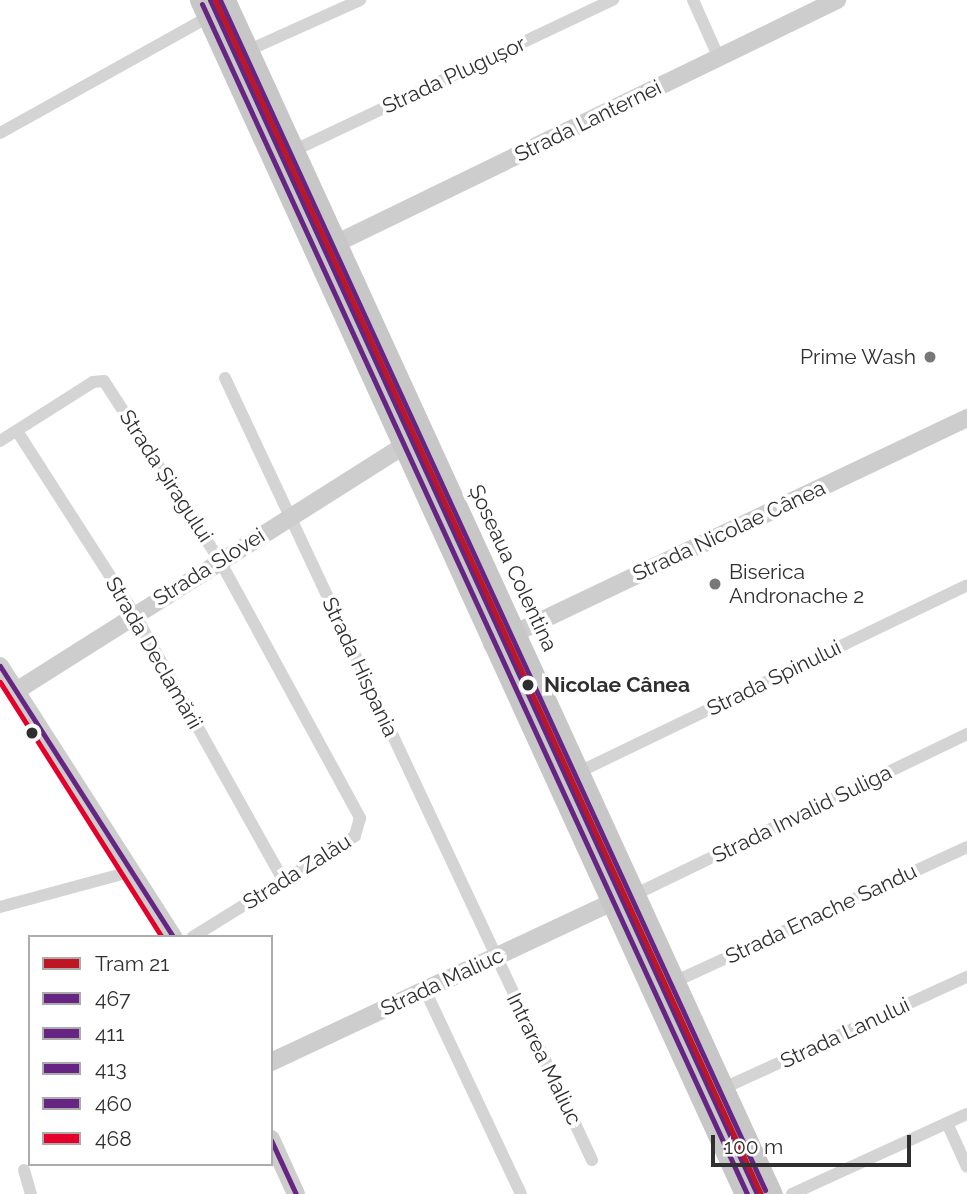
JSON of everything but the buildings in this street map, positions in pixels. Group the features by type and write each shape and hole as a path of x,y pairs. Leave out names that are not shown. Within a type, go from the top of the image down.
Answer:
{"main road":[{"name":"Șoseaua Colentina","path":"226,0 519,631 773,1194"},
{"path":"203,9 404,446 492,645 613,902 744,1194"}],"street":[{"path":"249,50 360,0"},
{"name":"Strada Plugușor","path":"295,150 613,0"},
{"path":"693,0 719,58"},
{"name":"Strada Lanternei","path":"339,242 837,0"},
{"path":"0,133 203,9"},
{"name":"Strada Hispania","path":"225,377 495,957"},
{"name":"Strada Șiragului","path":"0,442 104,381 220,561 362,827"},
{"name":"Strada Nicolae Cânea","path":"492,645 966,420"},
{"name":"Strada Declamării","path":"17,431 135,615 283,880"},
{"name":"Strada Slovei","path":"16,691 404,446"},
{"name":"Strada Spinului","path":"581,771 967,585"},
{"path":"0,666 172,935"},
{"name":"Strada Invalid Suliga","path":"636,894 967,734"},
{"name":"Strada Zalău","path":"196,935 362,827"},
{"name":"Strada Enache Sandu","path":"676,981 967,846"},
{"path":"0,907 133,871"},
{"name":"Strada Maliuc","path":"273,1061 613,902"},
{"name":"Intrarea Maliuc","path":"495,957 592,1160"},
{"name":"Strada Lanului","path":"724,1088 967,977"},
{"path":"425,990 521,1194"},
{"path":"792,1194 967,1114"},
{"path":"947,1123 967,1167"},
{"path":"273,1143 296,1194"},
{"path":"24,1170 31,1194"}],"tram line":[{"name":"21","path":"215,0 761,1194"}],"transit line":[{"name":"467","path":"210,0 757,1194"},
{"name":"413","path":"220,0 765,1190"},
{"name":"411","path":"202,4 747,1194"},
{"name":"460","path":"0,666 172,935"},
{"name":"468","path":"0,682 161,935"},
{"name":"460","path":"273,1144 296,1194"}],"place":[{"name":"Prime Wash","path":"930,357"},
{"name":"Biserica Andronache 2","path":"715,584"},
{"name":"Nicolae Cânea","path":"528,685"}]}
